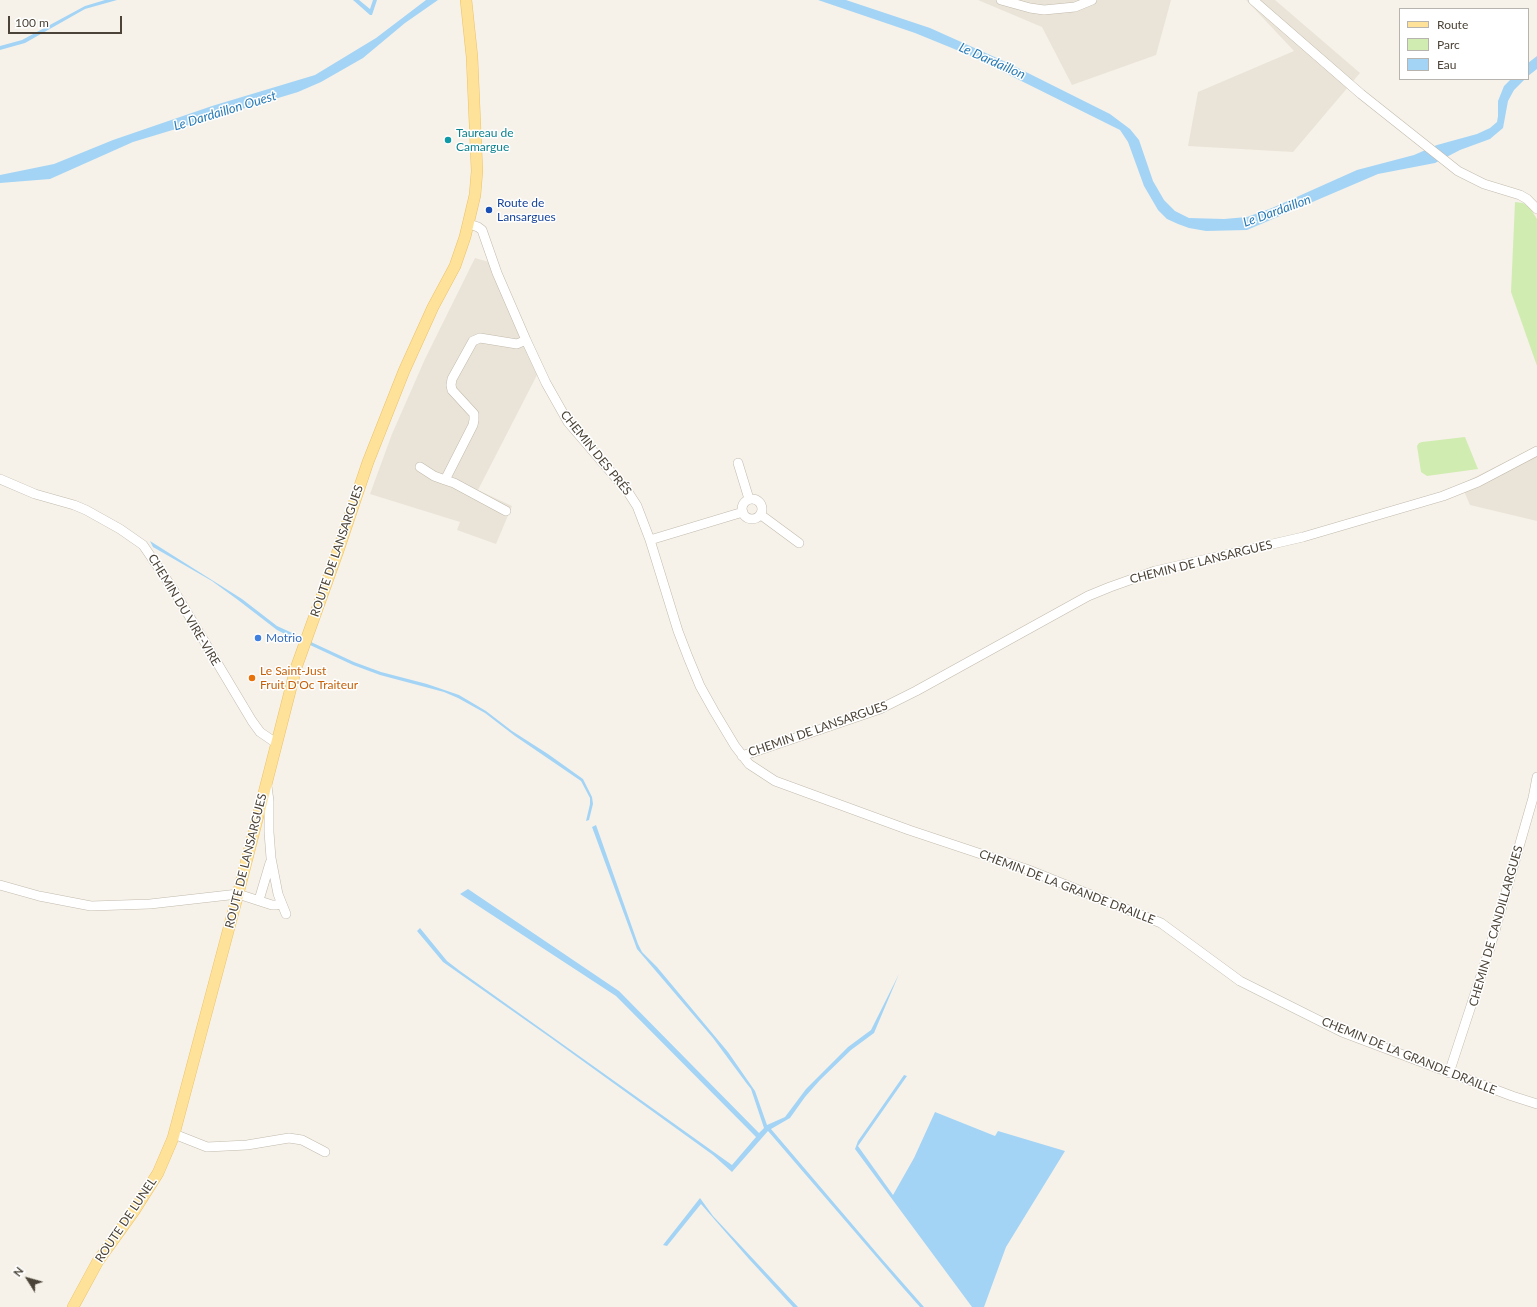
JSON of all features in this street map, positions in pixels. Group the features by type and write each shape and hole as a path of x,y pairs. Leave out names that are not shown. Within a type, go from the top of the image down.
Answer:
{"main road":[{"name":"ROUTE DE LANSARGUES","path":"175,1132 296,668 368,462 407,364 433,308 455,266 469,224 475,195 477,171 472,57 466,0"},
{"name":"ROUTE DE LUNEL","path":"73,1307 98,1261 134,1211 158,1173 175,1132"}],"street":[{"path":"1001,0 1030,8 1044,10 1075,7 1092,0"},
{"path":"1253,0 1362,94 1458,171 1484,184 1532,199 1537,209"},
{"name":"CHEMIN DES PRÉS","path":"469,224 482,230 497,273 526,340 546,383 568,422 628,492 639,511 650,540 678,632 700,686 742,756"},
{"path":"445,480 474,420 472,411 452,390 451,385 471,344 473,341 480,338 511,344 517,344 526,340"},
{"name":"CHEMIN DE LANSARGUES","path":"742,756 862,716 886,706 1088,596 1116,584 1161,569 1326,531 1443,496 1478,482 1537,451"},
{"path":"738,463 749,499"},
{"path":"420,467 434,476 454,483 506,511"},
{"name":"CHEMIN DU VIRE-VIRE","path":"0,479 35,494 86,510 120,529 143,545 173,589 252,721 260,732 276,743"},
{"path":"756,498 761,502 763,508 761,515 753,519 746,517 742,512 742,506 749,499 756,498"},
{"path":"650,540 742,512"},
{"path":"761,515 799,543"},
{"name":"CHEMIN DE LA GRANDE DRAILLE","path":"742,756 749,764 774,781 909,830 1026,869 1161,923 1240,981 1342,1032 1449,1073 1537,1104"},
{"name":"CHEMIN DE CANDILLARGUES","path":"1449,1073 1490,948 1533,798 1537,777"},
{"path":"266,781 269,801 271,858 281,903 286,914"},
{"path":"259,900 271,858"},
{"path":"0,885 39,896 91,906 150,904 238,894 272,905 281,903"},
{"path":"175,1132 207,1147 248,1145 289,1138 302,1140 325,1152"}],"shaded area":[{"path":"978,0 1171,0 1156,55 1072,85 1042,27"},
{"path":"1246,0 1275,0 1360,73 1293,152 1188,146 1198,92 1294,51"},
{"path":"475,258 489,262 537,375 478,490 512,506 496,544 457,530 460,522 370,494 392,434 425,359"},
{"path":"1537,446 1537,521 1470,505 1461,484"}],"green space":[{"path":"1515,202 1523,203 1530,208 1537,219 1537,366 1511,292"},
{"path":"1465,437 1478,469 1427,476 1421,472 1417,446 1419,443"}],"water":[{"path":"105,0 117,0 85,9 25,43 0,50 0,46 22,40 85,6"},
{"path":"353,0 359,0 370,9 373,0 377,0 372,15 370,15"},
{"name":"Le Dardaillon Ouest","path":"426,0 438,0 405,23 363,58 321,82 298,92 133,142 50,179 0,183 0,175 54,164 113,140 212,106 315,75 376,38"},
{"name":"Le Dardaillon","path":"818,0 846,0 930,28 1008,63 1110,114 1130,129 1139,140 1153,181 1164,200 1175,211 1189,218 1224,219 1247,217 1272,208 1357,170 1414,155 1437,145 1477,134 1490,128 1497,122 1498,101 1504,86 1510,80 1524,80 1514,90 1508,101 1503,128 1490,139 1460,150 1435,163 1378,174 1247,230 1206,231 1189,228 1178,224 1167,219 1158,210 1144,186 1128,142 1120,130 969,55 915,33"},
{"path":"1537,56 1537,69 1529,75 1529,62"},
{"path":"150,541 242,599 277,626 301,637 299,641 277,630 212,581 153,547"},
{"path":"311,642 354,662 381,672 427,684 459,695 486,711 512,731 583,779 592,797 593,804 589,820 586,821 590,798 581,781 515,736 485,713 444,692 380,675 353,665 310,645"},
{"path":"596,825 642,952 657,967 728,1052 755,1091 767,1125 785,1117 806,1089 848,1047 871,1030 899,974 874,1033 851,1050 820,1080 805,1097 790,1118 771,1129 924,1307 920,1307 904,1289 768,1131 732,1172 713,1155 443,962 417,931 420,928 447,961 460,971 732,1165 756,1137 616,996 460,894 468,889 619,991 759,1133 764,1128 751,1089 713,1038 637,949 592,827"},
{"path":"904,1075 907,1076 858,1146 893,1195 914,1158 935,1112 995,1136 998,1131 1065,1151 1006,1247 984,1307 972,1307 855,1149 858,1141"},
{"path":"700,1198 713,1216 798,1307 793,1307 701,1204 667,1246 663,1245"}],"place":[{"name":"Taureau de Camargue","path":"448,140"},
{"name":"Route de Lansargues","path":"489,210"},
{"name":"Motrio","path":"258,638"},
{"name":"Le Saint-Just Fruit D'Oc Traiteur","path":"252,678"}]}
